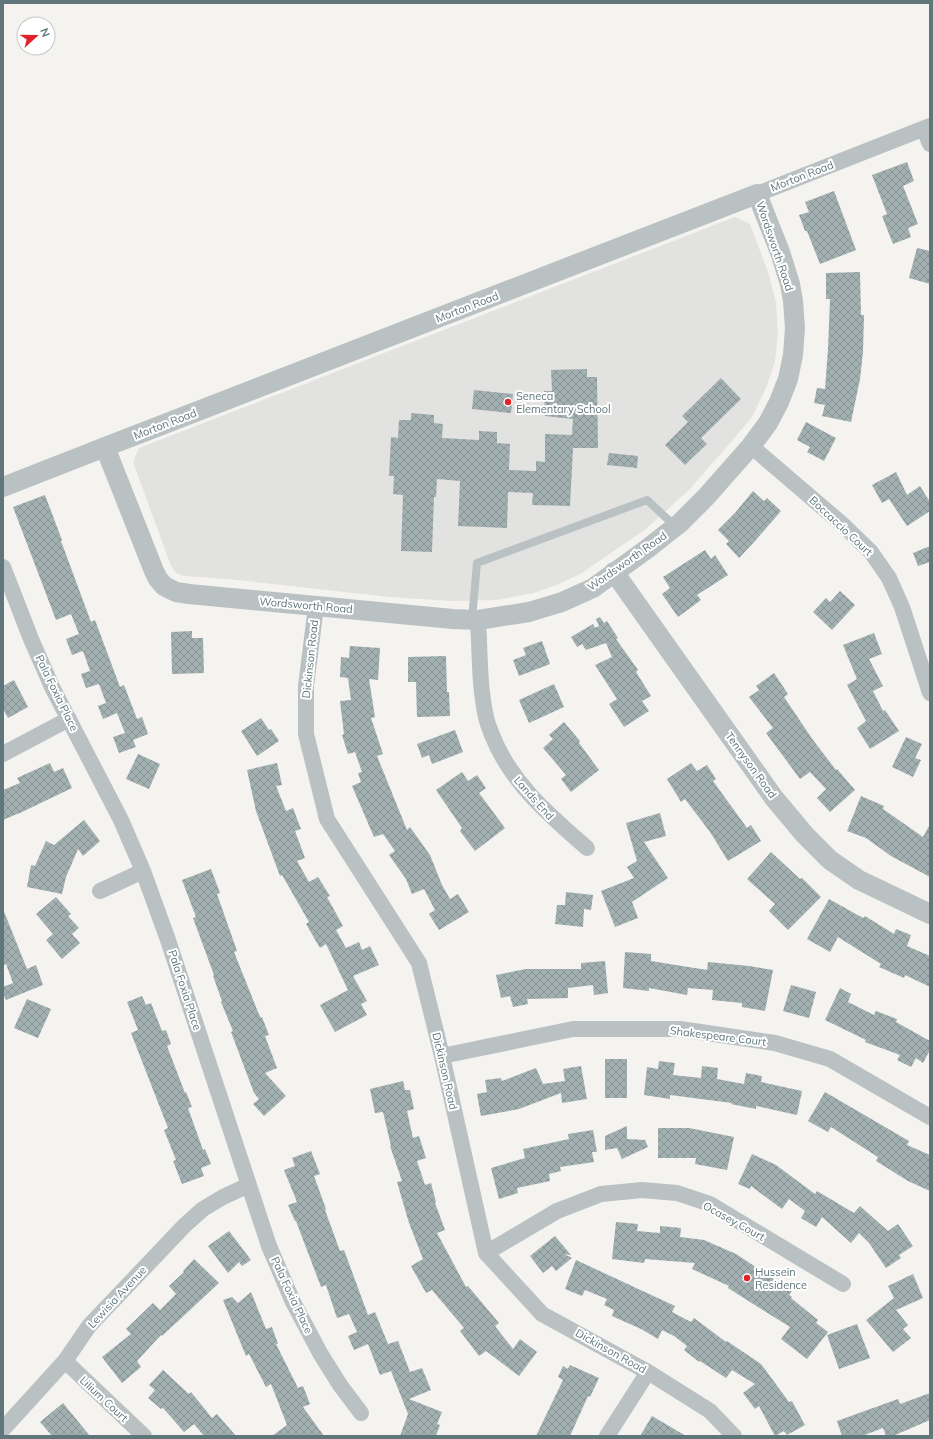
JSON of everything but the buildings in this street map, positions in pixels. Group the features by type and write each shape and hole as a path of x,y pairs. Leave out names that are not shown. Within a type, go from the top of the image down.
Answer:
{"street":[{"path":"927,128 930,144"},
{"name":"Morton Road","path":"3,487 927,128"},
{"name":"Wordsworth Road","path":"105,447 154,571 164,586 176,592 475,620 529,612 562,602 592,588 675,527 706,497 751,446 768,423 779,402 788,379 793,355 795,328 793,301 790,284 780,252 757,194"},
{"name":"Boccaccio Court","path":"751,446 842,524 871,552 889,578 902,607 930,693"},
{"name":"Tennyson Road","path":"614,572 774,798 805,835 830,860 859,880 930,914"},
{"name":"Pala Foxia Place","path":"4,576 52,687 120,820 144,871 171,948 269,1246 293,1302 320,1353 340,1385 361,1413"},
{"name":"Dickinson Road","path":"316,606 306,686 306,734 327,819 419,963 442,1056 486,1253 542,1314 648,1372 710,1411 734,1436"},
{"name":"Lands End","path":"475,620 486,718 499,752 519,783 548,815 587,848"},
{"path":"3,754 69,719"},
{"path":"100,891 144,871"},
{"name":"Shakespeare Court","path":"442,1056 573,1029 680,1029 775,1043 830,1059 930,1117"},
{"name":"Lewisia Avenue","path":"3,1429 64,1361 89,1326 185,1224 203,1209 248,1185"},
{"name":"Ocasey Court","path":"486,1253 558,1211 601,1194 642,1190 677,1194 710,1204 843,1284"},
{"name":"Lilium Court","path":"64,1361 144,1436"},
{"path":"607,1436 648,1372"}],"lane":[{"path":"475,620 477,563 647,500 675,527"}],"shaded area":[{"name":"Seneca Elementary School","path":"735,217 750,224 768,272 776,302 778,334 775,362 766,388 752,417 688,491 646,529 582,573 559,584 534,593 496,600 451,601 390,597 228,579 184,576 176,573 171,566 133,462 139,448"}],"place":[{"name":"Seneca Elementary School","path":"508,402"},
{"name":"Hussein Residence","path":"747,1278"}]}
